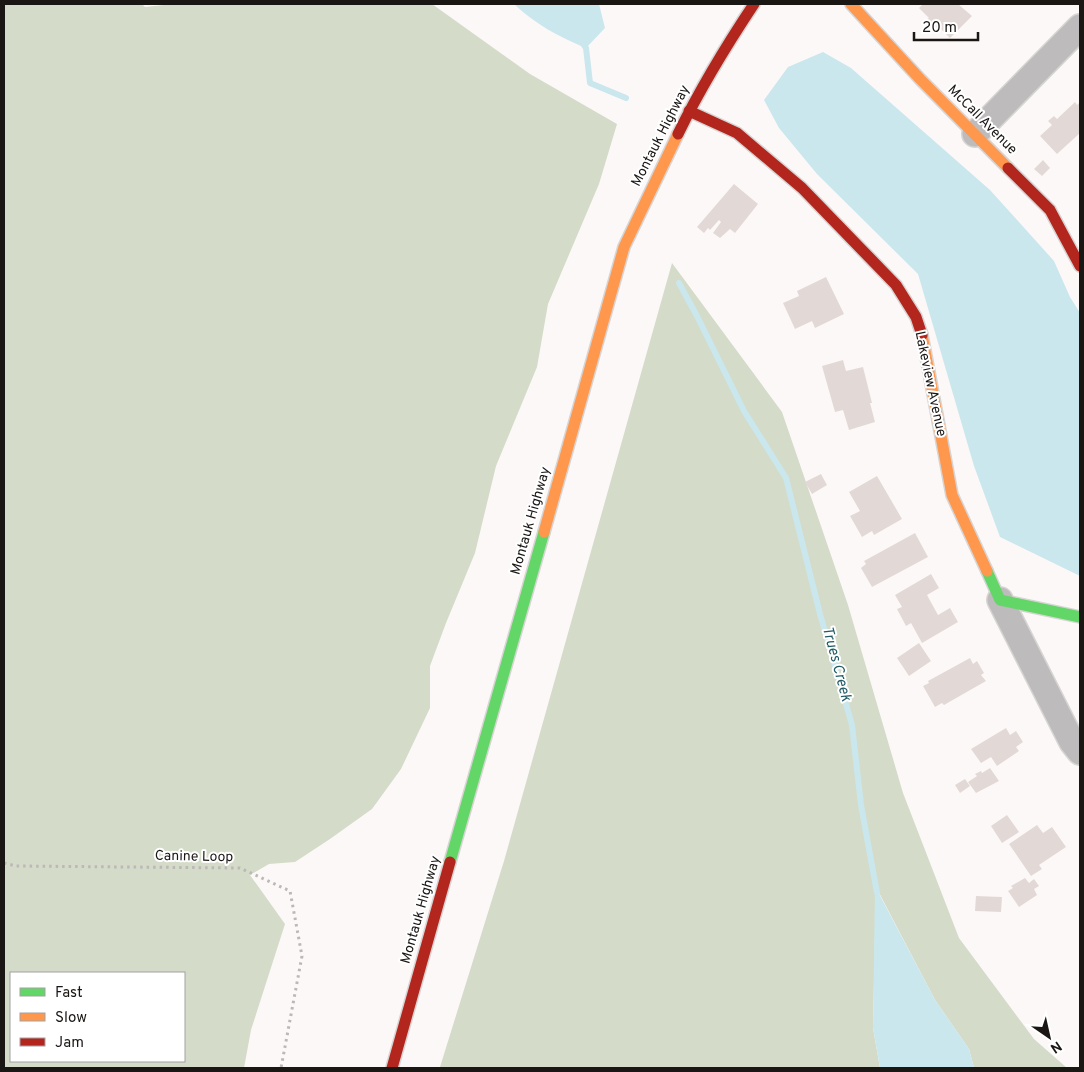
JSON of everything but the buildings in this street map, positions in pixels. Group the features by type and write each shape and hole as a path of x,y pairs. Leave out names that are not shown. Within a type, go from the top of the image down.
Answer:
{"main road":[{"name":"Montauk Highway","path":"392,1068 624,247 689,111 729,42 754,4"},
{"name":"McCall Avenue","path":"851,4 920,79 1050,210 1080,266"},
{"name":"Lakeview Avenue","path":"689,111 737,133 802,188 896,285 916,317 925,345 952,495 1000,600"},
{"path":"1000,600 1080,617"}],"street":[{"path":"975,134 1080,27"},
{"name":"Lakeview Avenue","path":"1000,600 1077,743"}],"path":[{"name":"Canine Loop","path":"4,863 16,866 240,868 290,891 302,956 281,1068"}],"green space":[{"path":"4,4 142,4 145,7 174,4 432,4 530,74 617,124 599,184 548,304 537,367 496,466 475,553 430,666 430,708 401,769 372,809 330,839 295,862 269,864 250,875 285,924 251,1030 244,1068 4,1068"},
{"path":"672,263 782,412 848,605 903,793 959,938 1034,1039 1067,1068 974,1068 969,1049 935,1000 876,887 873,1028 880,1068 440,1067 504,861"}],"water":[{"path":"514,4 599,4 605,28 586,48 566,39 530,18"},
{"path":"823,52 851,68 990,190 1054,261 1070,297 1080,313 1080,576 1000,537 974,466 918,274 817,174 779,128 764,100 788,67"},
{"path":"875,886 935,1000 969,1049 974,1068 880,1068 873,1028"}],"waterway":[{"name":"Trues Creek","path":"582,42 586,48 590,83 626,98"},
{"name":"Trues Creek","path":"679,283 744,411 786,478 820,614 852,725 861,805 877,893"}],"traffic: fast":[{"path":"450,862 544,532"},
{"path":"987,571 1000,600 1080,617"}],"traffic: slow":[{"path":"851,4 920,79 1008,168"},
{"path":"544,532 624,247 678,134"},
{"path":"922,335 952,495 987,571"}],"traffic: jam":[{"path":"678,134 714,68 754,4"},
{"path":"689,111 737,133 802,188 896,285 916,317 922,335"},
{"path":"1008,168 1050,210 1080,266"},
{"path":"392,1068 450,862"}]}
